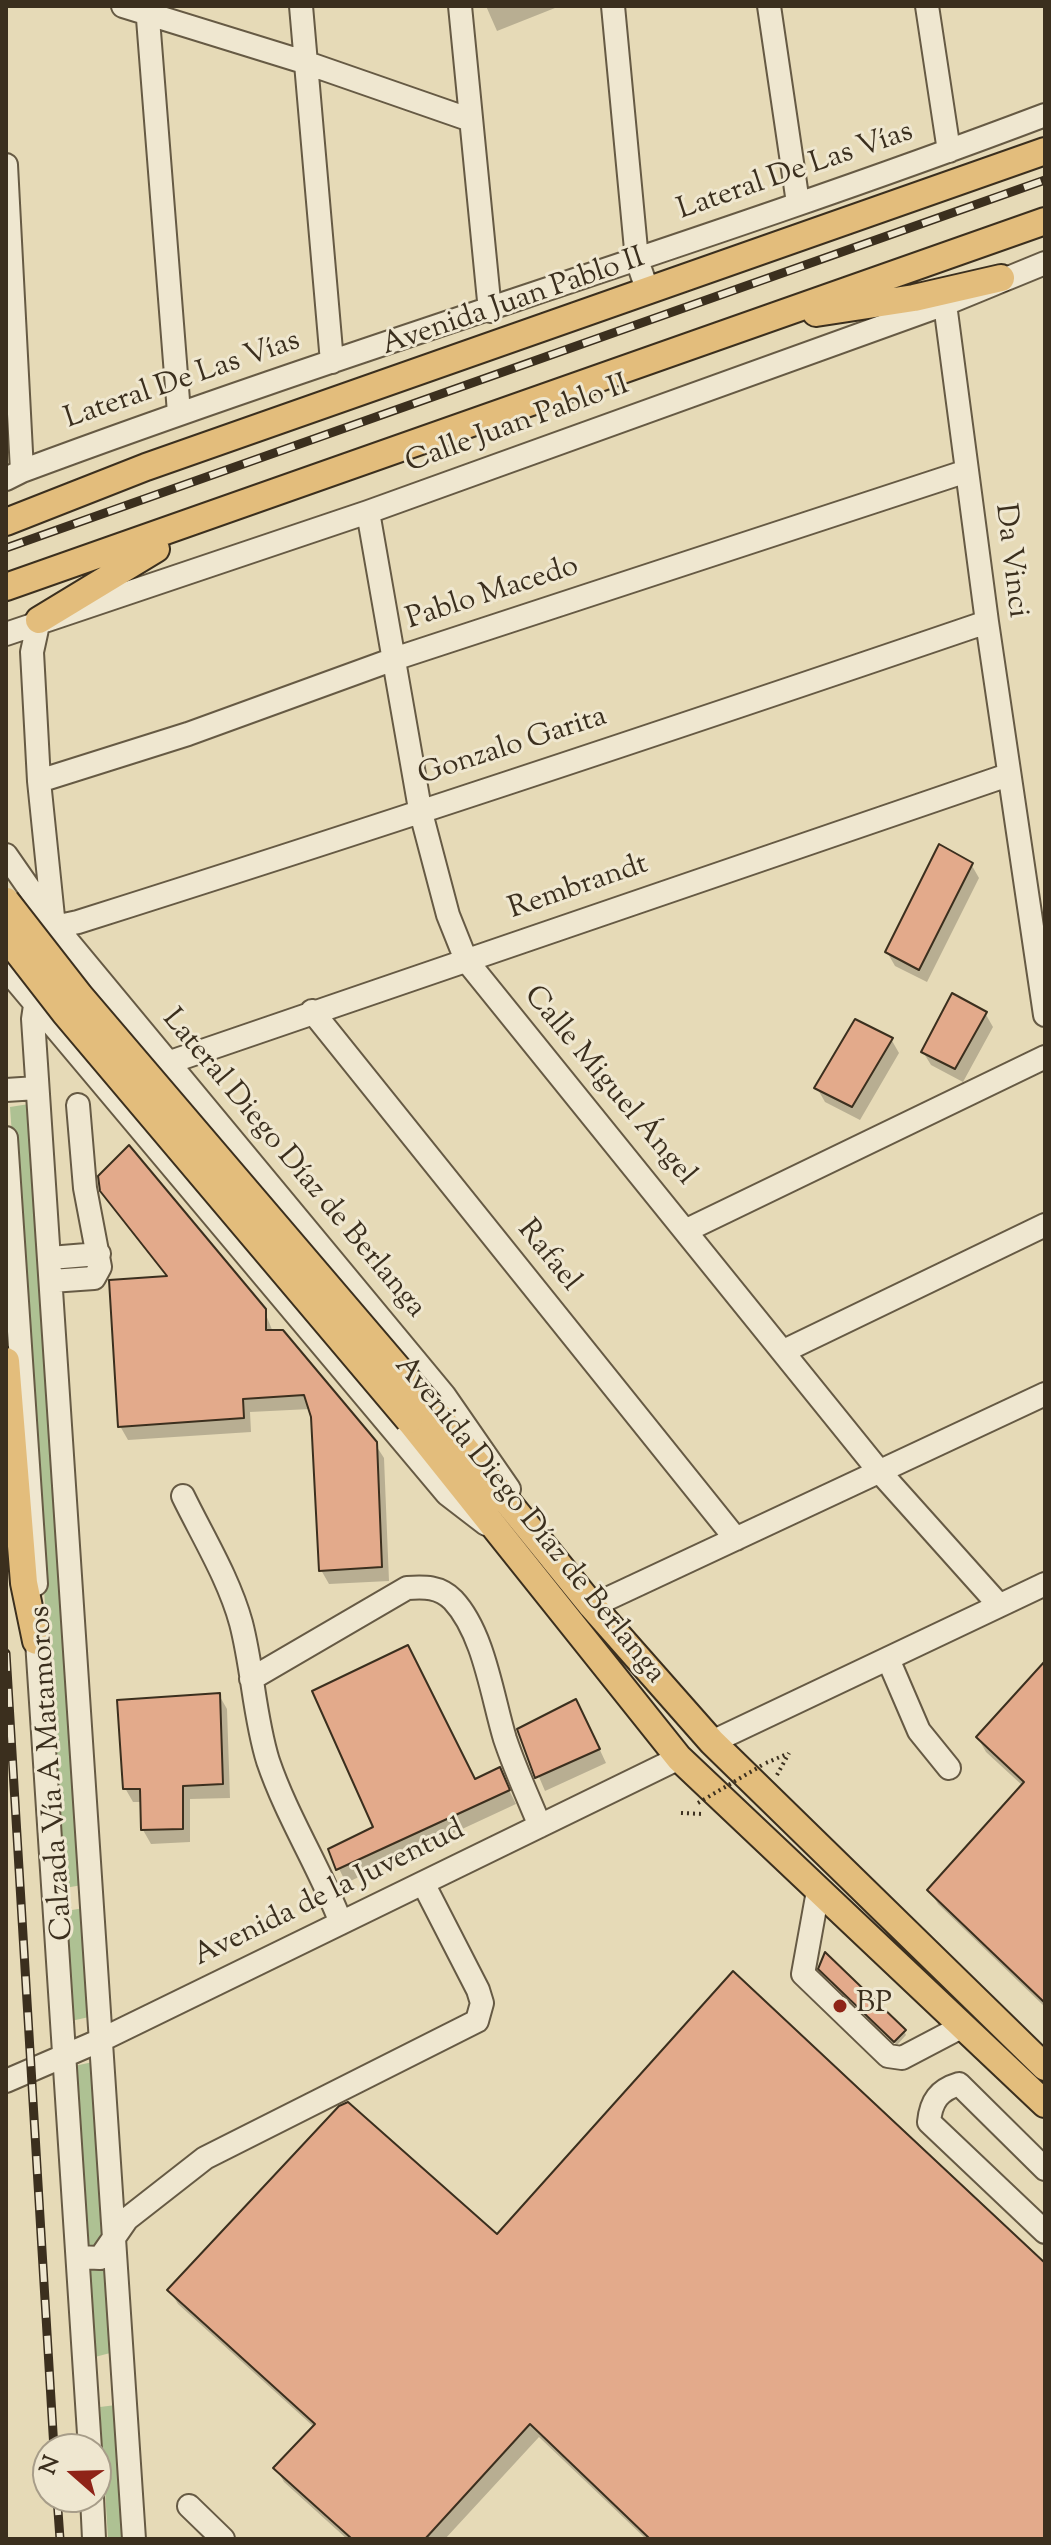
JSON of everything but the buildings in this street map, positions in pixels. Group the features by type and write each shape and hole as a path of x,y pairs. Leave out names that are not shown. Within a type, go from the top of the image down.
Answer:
{"main road":[{"name":"Avenida Juan Pablo II","path":"6,522 146,467 1045,151"},
{"path":"6,587 1045,221"},
{"path":"761,320 900,300 1001,278"},
{"path":"39,620 154,550 180,528"},
{"name":"Avenida Diego Díaz de Berlanga","path":"6,901 420,1413 498,1532 679,1758 1045,2104"},
{"name":"Avenida Diego Díaz de Berlanga","path":"6,937 85,1037 420,1413 522,1519 592,1606 712,1742 1045,2067"},
{"path":"6,1361 25,1593 36,1641"}],"street":[{"path":"123,6 147,10 468,119"},
{"path":"301,6 332,362"},
{"path":"460,6 468,119 490,311"},
{"path":"613,6 637,260 648,292"},
{"path":"769,6 798,203"},
{"path":"927,6 949,151"},
{"path":"147,10 179,413"},
{"name":"Lateral De Las Vías","path":"14,475 179,413 490,311 1045,115"},
{"path":"6,165 14,475"},
{"name":"Calle Juan Pablo II","path":"6,634 39,620 368,512 945,304 1001,278 1045,263"},
{"name":"Da Vinci","path":"945,304 1008,775 1045,1015"},
{"name":"Pablo Macedo","path":"39,781 188,734 397,658 967,471"},
{"name":"Calle Miguel Ángel","path":"368,512 397,658 420,809 452,926 466,960 879,1471 999,1605"},
{"path":"39,620 32,652 39,781 50,900 56,927"},
{"name":"Gonzalo Garita","path":"6,955 31,934 370,830 420,809 705,718 987,622"},
{"name":"Rembrandt","path":"104,1031 137,1068 147,1070 1008,775"},
{"name":"Lateral Diego Díaz de Berlanga","path":"6,855 56,927 444,1395 502,1476 522,1519"},
{"name":"Calzada Vía A Matamoros","path":"56,927 43,951 34,1002 37,1088 134,2539"},
{"path":"6,966 24,964 43,951"},
{"path":"6,966 72,1049 447,1494 498,1532"},
{"path":"72,1049 76,1028 88,1011 98,1005 118,1003"},
{"name":"Rafael","path":"312,1011 736,1539"},
{"path":"687,1230 1045,1057"},
{"path":"6,1090 37,1088"},
{"path":"51,1281 94,1278 99,1271 99,1254 85,1188 78,1105"},
{"name":"Calzada Vía A Matamoros","path":"6,1138 34,1542 36,1641 62,2055 89,2433"},
{"path":"784,1351 1045,1225"},
{"path":"50,1258 99,1254"},
{"path":"592,1606 1045,1394"},
{"path":"183,1496 234,1599 258,1727 280,1793 324,1880 341,1923"},
{"path":"712,1742 1045,1584"},
{"path":"251,1679 407,1588 425,1586 440,1590 465,1617 495,1692 514,1763 540,1826"},
{"path":"888,1659 919,1731 949,1768"},
{"name":"Avenida de la Juventud","path":"6,2081 101,2040 679,1758"},
{"path":"78,2257 100,2258 127,2219 205,2158 477,2021 482,2003 478,1990 423,1883"},
{"path":"818,1891 803,1974 888,2056 902,2058 963,2026"},
{"path":"53,1901 69,1905 93,1892"},
{"path":"1045,2169 959,2084 944,2088 931,2107 929,2122 1045,2232"},
{"path":"86,2380 125,2374"},
{"path":"189,2506 223,2539"},
{"path":"93,2513 94,2539"}],"path":[{"path":"681,1813 764,1764 789,1753"}],"green space":[{"path":"29,1104 82,1885 65,1888 10,1107"},
{"path":"84,1908 89,2017 71,2021 66,1911"},
{"path":"93,2062 114,2352 95,2357 74,2066"},
{"path":"116,2405 124,2539 108,2539 106,2513 112,2513 112,2433 102,2433 100,2407"}],"railway":[{"path":"6,548 1045,180"},
{"path":"6,1653 53,2433"},
{"path":"58,2513 60,2539"}],"place":[{"name":"BP","path":"840,2006"}]}
